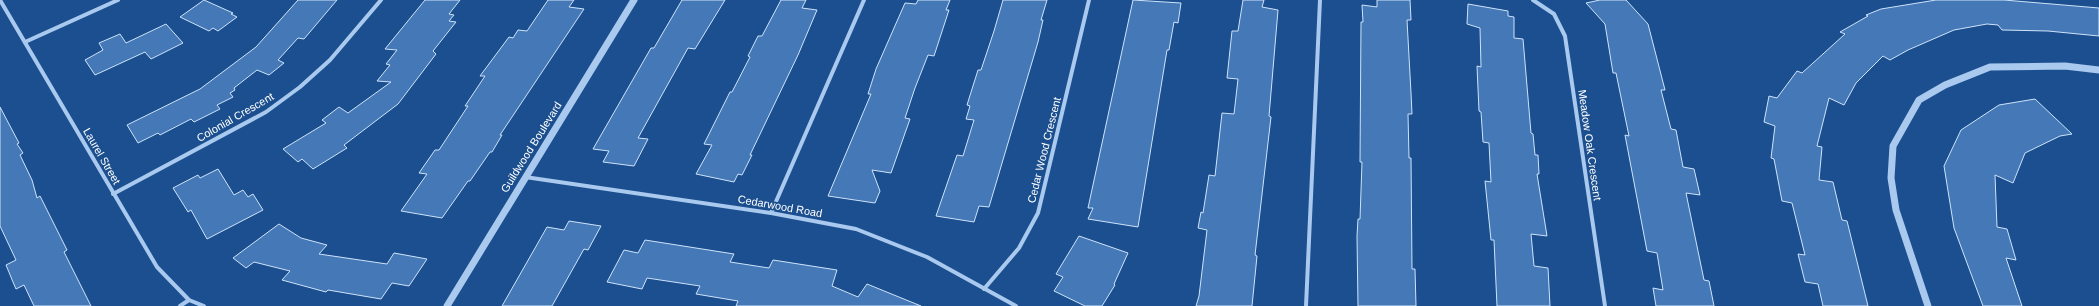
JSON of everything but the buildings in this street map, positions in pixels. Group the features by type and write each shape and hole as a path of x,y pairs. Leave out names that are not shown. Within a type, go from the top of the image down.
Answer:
{"street":[{"name":"Laurel Street","path":"0,0 113,194 157,266 189,300 204,306"},
{"path":"25,42 118,0"},
{"name":"Colonial Crescent","path":"113,194 266,112 295,91 330,60 382,0"},
{"name":"Guildwood Boulevard","path":"447,306 524,177 634,0"},
{"path":"770,213 864,0"},
{"name":"Cedar Wood Crescent","path":"984,289 1019,248 1038,213 1089,0"},
{"path":"1306,306 1320,0"},
{"name":"Meadow Oak Crescent","path":"1533,0 1554,14 1562,26 1565,36 1605,306"},
{"path":"1928,306 1896,210 1891,178 1893,146 1918,100 1945,85 1990,67 2065,66 2099,70"},
{"name":"Cedarwood Road","path":"524,177 770,213 856,229 927,257 1016,306"},
{"path":"180,306 189,300"}]}
